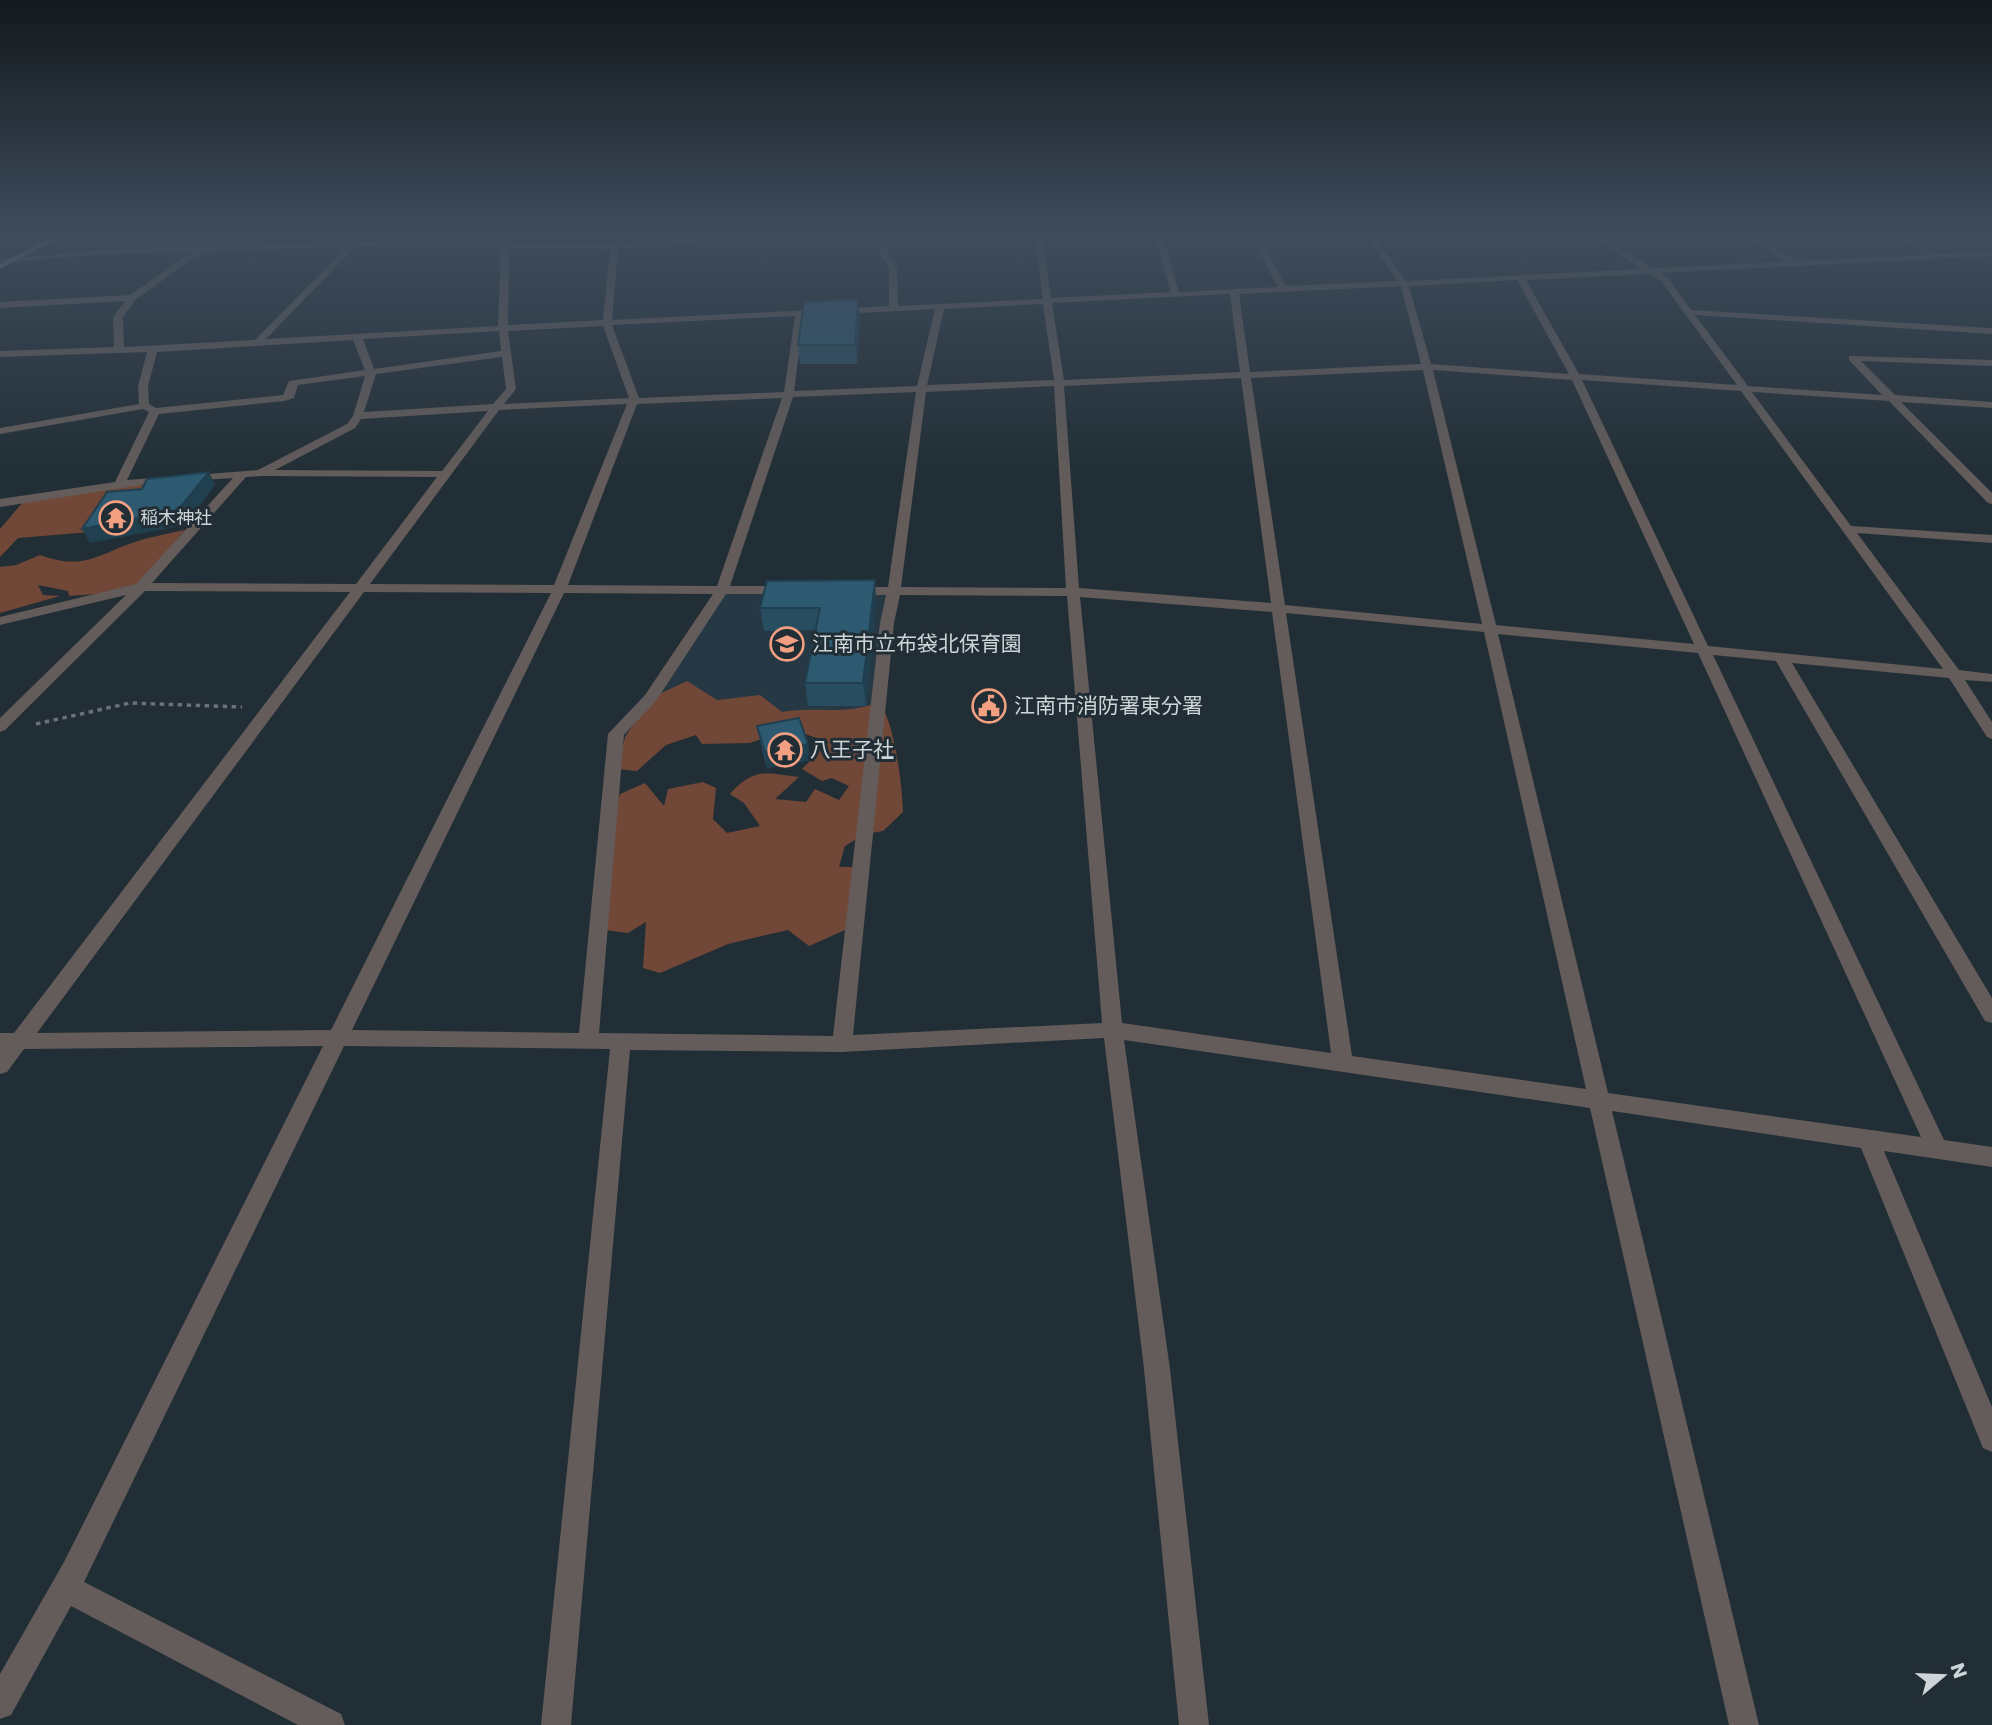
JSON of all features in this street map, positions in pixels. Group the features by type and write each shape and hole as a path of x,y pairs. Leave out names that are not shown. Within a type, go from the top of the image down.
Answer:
{"street":[{"path":"118,316 119,351"},
{"path":"258,342 283,316"},
{"path":"0,1066 9,1041 511,389 503,316"},
{"path":"0,1704 65,1587 559,590 634,399 607,324 608,316"},
{"path":"0,354 119,351 752,316"},
{"path":"588,1041 615,734 650,698 722,590 789,393 800,316"},
{"path":"842,1044 887,622 894,591 922,387 938,316"},
{"path":"1050,316 1059,383 1073,592 1113,1030 1157,1369 1194,1725"},
{"path":"1237,316 1343,1064"},
{"path":"1413,316 1490,629 1744,1725"},
{"path":"1542,316 1575,376 1937,1149"},
{"path":"1691,316 1954,674 1992,734"},
{"path":"1760,316 1992,331"},
{"path":"260,473 351,426 358,416 371,373 357,337"},
{"path":"120,484 149,409 143,386 153,349"},
{"path":"0,432 149,409 284,398 290,396 293,383 507,353"},
{"path":"1992,363 1852,358 1992,500"},
{"path":"358,416 634,399 1426,367 1992,405"},
{"path":"0,515 6,503 120,484 260,473 446,474"},
{"path":"0,727 141,587 243,474"},
{"path":"1847,529 1992,539"},
{"path":"0,621 141,587 802,590"},
{"path":"841,590 1073,592 1279,608 1992,678"},
{"path":"1782,657 1992,1015"},
{"path":"9,1041 337,1038 842,1044 1113,1030 1992,1157"},
{"path":"556,1725 621,1040"},
{"path":"1870,1140 1992,1439"},
{"path":"65,1587 330,1725"}],"path":[{"path":"26,727 130,703 267,708"}],"shaded area":[{"path":"126,485 153,485 90,532 18,538 0,557 0,529 23,502"},
{"path":"185,530 139,584 96,594 69,596 68,591 38,585 43,595 60,596 0,613 0,567 16,565 40,555 70,562 82,561 141,540"},
{"name":"江南市立布袋北保育園","path":"722,590 894,591 877,717 633,716"},
{"path":"687,681 717,700 760,695 782,712 854,709 879,702 893,739 903,812 883,831 865,834 845,846 839,867 861,867 854,926 809,946 788,930 728,944 660,973 643,968 646,922 628,933 597,929 605,846 620,794 645,783 664,806 668,789 703,782 716,788 713,819 727,833 760,826 744,803 730,794 746,779 761,774 799,777 775,799 806,802 815,789 839,800 849,786 832,778 822,781 802,769 829,742 790,729 750,743 702,744 696,735 666,745 637,771 618,769 625,737 651,698"}],"building":[{"path":"802,316 857,316 855,345 798,345"},
{"path":"209,472 178,510 82,529 107,492 142,489 147,479"},
{"path":"875,580 863,683 805,683 820,608 760,608 767,581"},
{"path":"799,718 808,744 765,752 757,726"}],"place":[{"name":"稲木神社","path":"116,518"},
{"name":"江南市立布袋北保育園","path":"787,644"},
{"name":"江南市消防署東分署","path":"989,706"},
{"name":"八王子社","path":"785,750"}]}
